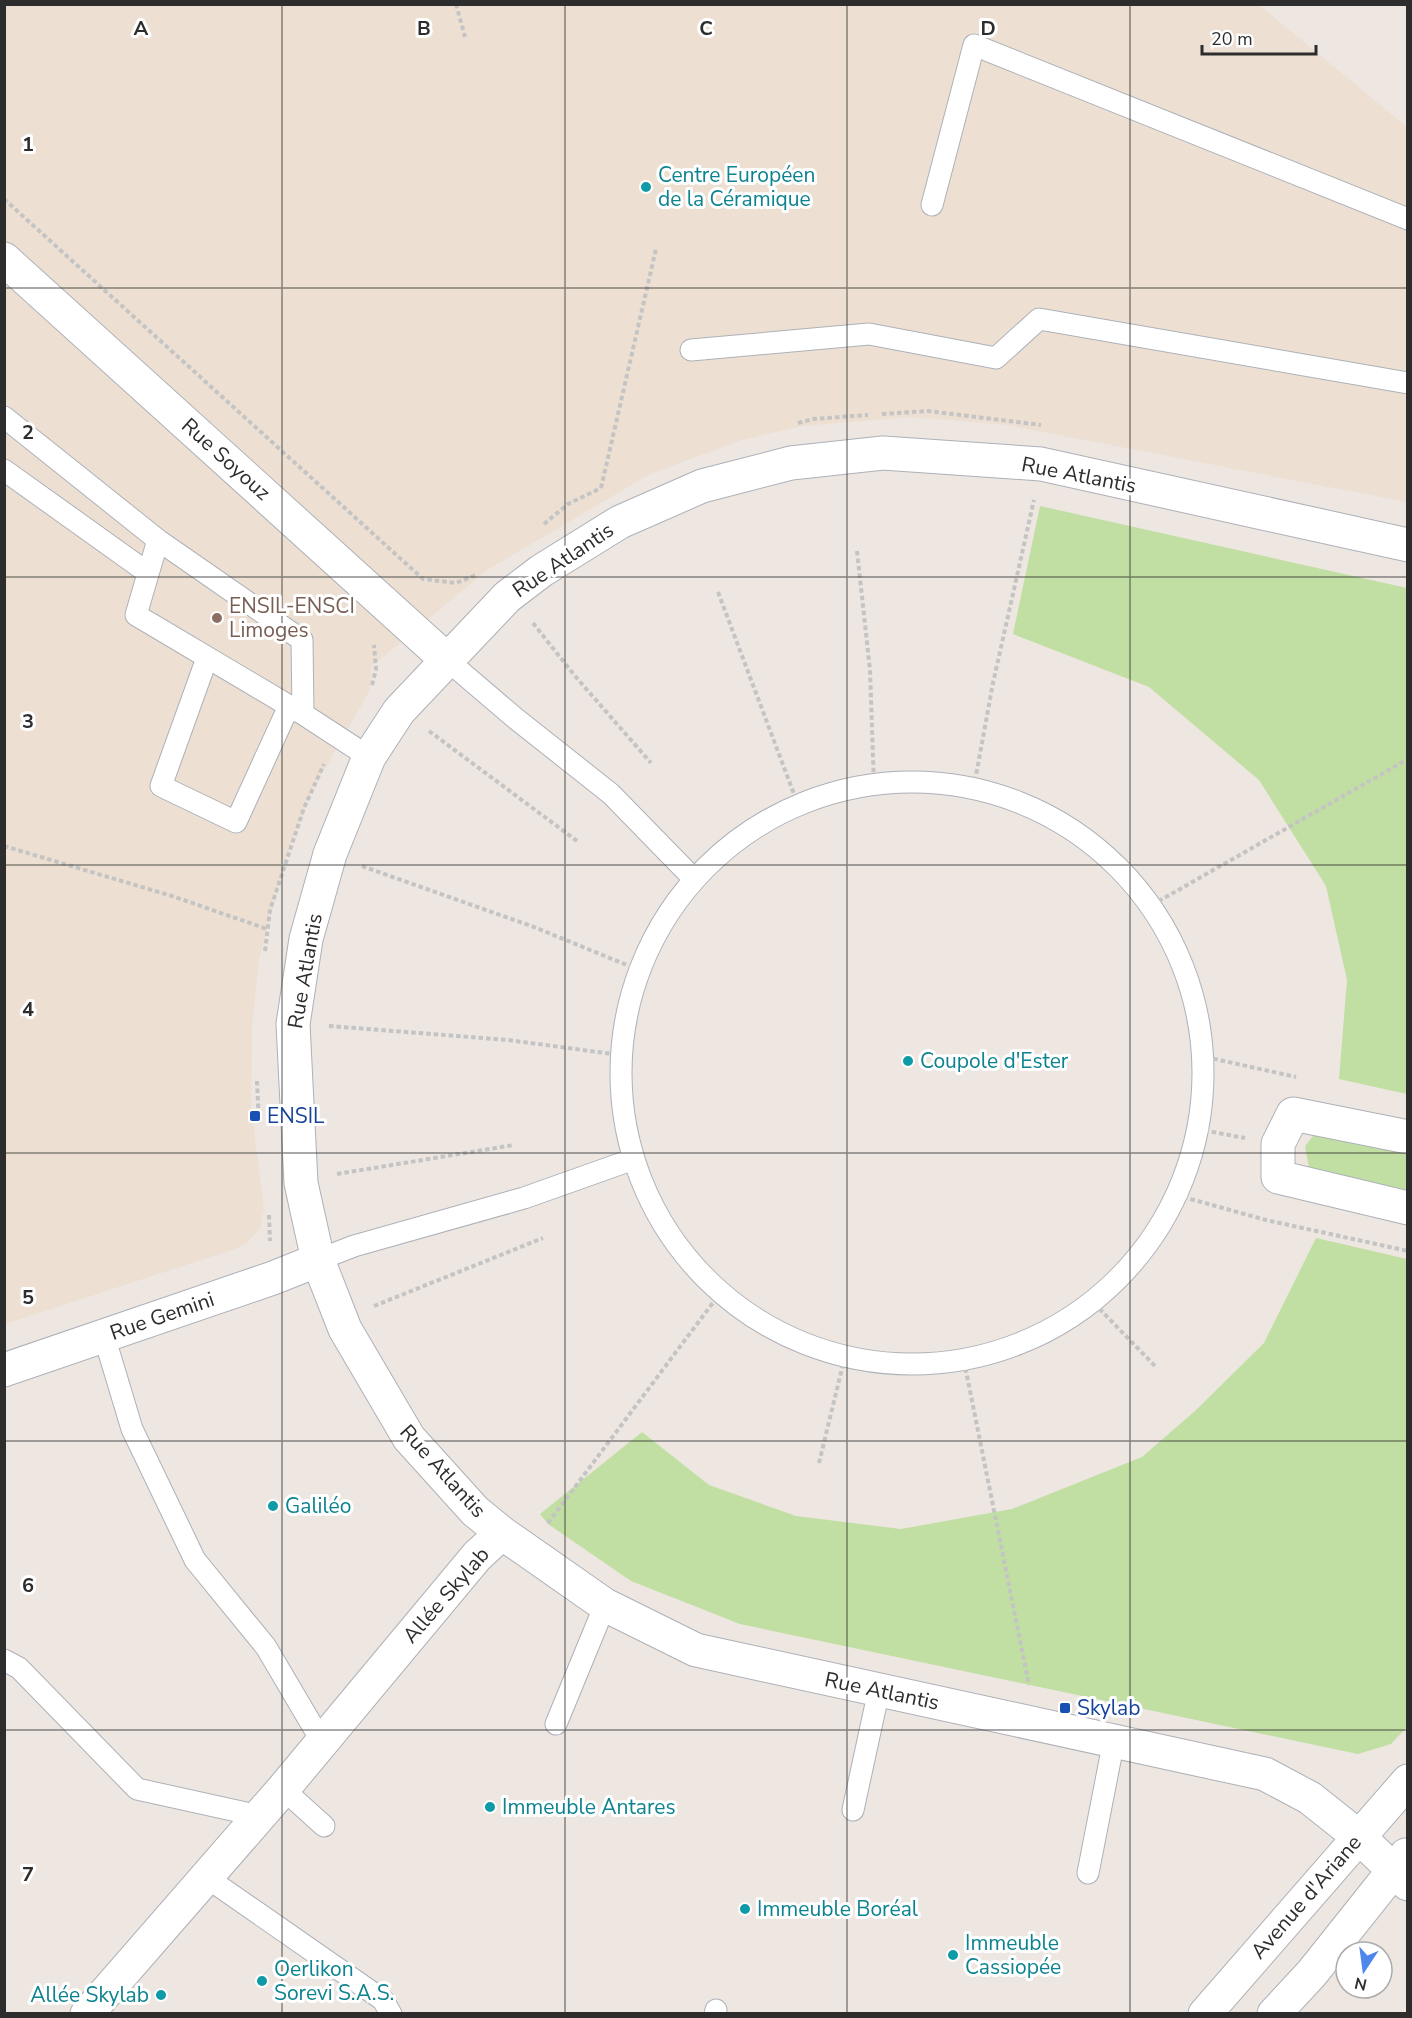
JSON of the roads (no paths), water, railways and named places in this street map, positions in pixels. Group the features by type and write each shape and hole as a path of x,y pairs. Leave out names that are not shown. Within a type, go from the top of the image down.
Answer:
{"street":[{"name":"Rue Soyouz","path":"4,259 447,660"},
{"name":"Rue Atlantis","path":"1402,1869 1310,1798 1265,1774 696,1650 605,1605 502,1533 475,1511 408,1438 345,1329 318,1260 301,1183 293,1024 306,939 330,855 369,757 399,711 507,597 542,571 620,522 702,486 791,463 883,453 1041,464 1407,544"},
{"path":"1407,1137 1293,1114 1278,1144 1278,1177 1407,1208"},
{"name":"Rue Gemini","path":"4,1370 273,1278 318,1260"},
{"name":"Allée Skylab","path":"87,2013 283,1789 477,1556 502,1533"},
{"name":"Avenue d'Ariane","path":"1205,2013 1407,1781"},
{"path":"1274,2013 1312,1973 1402,1869"}],"lane":[{"path":"932,205 974,45 1407,219"},
{"path":"691,350 869,334 996,358 1039,319 1407,382"},
{"path":"4,417 158,540 302,640 296,710 236,822 160,786 207,657"},
{"path":"4,470 148,573"},
{"path":"158,540 136,615 296,710 369,757"},
{"path":"447,660 515,718 611,794 691,876"},
{"path":"975,781 1071,823 1152,905 1189,969 1206,1057 1197,1130 1176,1194 1151,1247 1039,1335 963,1361 866,1363 794,1341 721,1292 670,1241 631,1160 620,1054 639,970 691,876 769,819 874,786 975,781"},
{"path":"318,1260 354,1246 524,1198 631,1160"},
{"path":"104,1336 132,1429 195,1560 266,1647 322,1742"},
{"path":"556,1724 605,1605"},
{"path":"4,1660 19,1668 137,1789 259,1816"},
{"path":"853,1810 879,1690"},
{"path":"1088,1872 1114,1740"},
{"path":"283,1789 324,1826"},
{"path":"206,1877 383,2000 392,2013"}],"place":[{"name":"Centre Européen de la Céramique","path":"646,187"},
{"name":"ENSIL-ENSCI Limoges","path":"217,618"},
{"name":"Coupole d'Ester","path":"908,1061"},
{"name":"ENSIL","path":"255,1116"},
{"name":"Galiléo","path":"273,1506"},
{"name":"Skylab","path":"1065,1708"},
{"name":"Immeuble Antares","path":"490,1807"},
{"name":"Immeuble Boréal","path":"745,1909"},
{"name":"Immeuble Cassiopée","path":"953,1955"},
{"name":"Oerlikon Sorevi S.A.S.","path":"262,1981"},
{"name":"Allée Skylab","path":"161,1995"}]}
